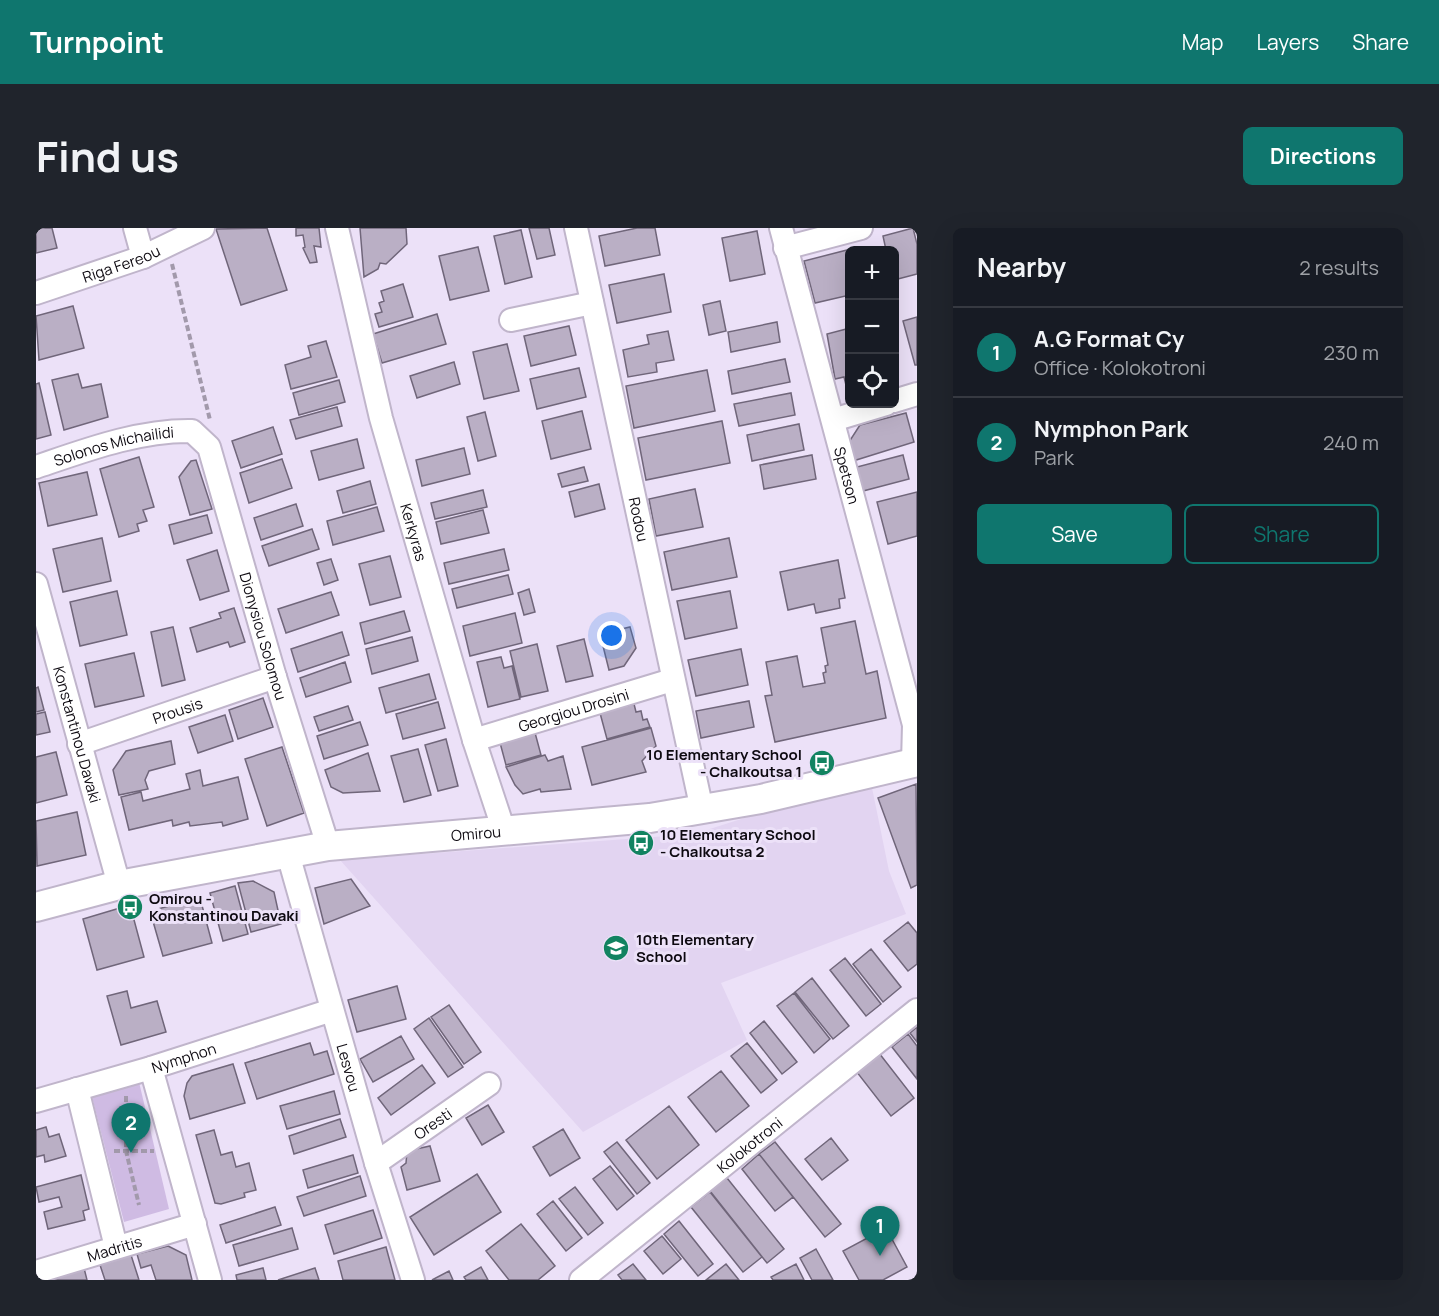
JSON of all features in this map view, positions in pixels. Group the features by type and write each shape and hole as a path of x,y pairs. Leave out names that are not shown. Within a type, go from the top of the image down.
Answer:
{"street":[{"path":"135,228 143,257"},
{"name":"Riga Fereou","path":"36,293 143,257 203,228"},
{"name":"Kerkyras","path":"337,228 381,418 474,740 504,831"},
{"name":"Rodou","path":"576,228 672,680 702,810"},
{"path":"783,238 861,228"},
{"name":"Spetson","path":"783,238 915,726 915,762"},
{"path":"511,320 592,303"},
{"path":"899,399 917,394"},
{"path":"834,420 873,408"},
{"name":"Solonos Michailidi","path":"36,467 87,450 167,430 192,431 209,447"},
{"name":"Dionysiou Solomou","path":"209,447 275,677 328,846"},
{"name":"Konstantinou Davaki","path":"36,584 119,885"},
{"name":"Prousis","path":"79,744 275,677"},
{"name":"Georgiou Drosini","path":"474,740 672,680"},
{"name":"Omirou","path":"36,906 119,885 328,846 504,831 702,810 915,762"},
{"name":"Lesvou","path":"288,854 376,1163 413,1280"},
{"name":"Nymphon","path":"36,1101 151,1068 332,1010"},
{"name":"Kolokotroni","path":"580,1280 917,1010"},
{"path":"151,1068 210,1280"},
{"name":"Oresti","path":"376,1163 489,1084"},
{"path":"77,1089 116,1247"},
{"name":"Madritis","path":"36,1272 195,1224"}],"path":[{"path":"167,245 212,427 209,447"},
{"path":"126,1095 126,1151 139,1205"},
{"path":"91,1150 173,1150"}],"shaded area":[{"name":"10th Elementary School","path":"870,778 889,871 906,914 721,983 747,1040 583,1132 340,860 694,834"},
{"path":"139,1082 169,1209 124,1222 92,1097"}],"building":[{"path":"36,228 52,228 57,248 36,253"},
{"path":"267,228 287,290 241,305 216,229"},
{"path":"296,228 319,228 321,247 314,246 317,262 310,263 303,248 305,247 303,235 296,236"},
{"path":"360,228 406,228 407,244 386,264 380,263 378,269 364,277"},
{"path":"529,228 549,228 555,255 537,259"},
{"path":"637,228 655,228 660,255 605,266 599,236"},
{"path":"913,228 917,244 917,274 899,279 899,246 885,246 883,236"},
{"path":"521,230 532,277 505,284 494,236"},
{"path":"757,231 765,274 730,281 722,238"},
{"path":"478,247 489,291 450,300 439,256"},
{"path":"845,251 845,296 815,303 804,261"},
{"path":"664,274 671,312 617,323 609,285"},
{"path":"403,284 413,317 379,327 375,314 382,312 379,303 384,301 381,291"},
{"path":"720,301 726,331 709,335 703,305"},
{"path":"73,306 84,348 39,360 36,316"},
{"path":"437,314 446,344 382,363 373,334"},
{"path":"917,317 917,365 915,365 903,321"},
{"path":"777,322 780,342 731,352 728,332"},
{"path":"569,326 576,355 531,366 524,336"},
{"path":"845,329 845,381 844,377 835,379 827,334"},
{"path":"668,331 674,360 656,363 657,372 628,377 623,350 649,344 647,335"},
{"path":"326,341 337,377 291,389 285,365 311,357 308,346"},
{"path":"507,344 519,391 484,399 473,352"},
{"path":"785,359 790,382 732,394 728,371"},
{"path":"454,362 460,384 417,398 410,376"},
{"path":"579,368 586,397 537,409 530,379"},
{"path":"707,370 715,411 634,428 626,386"},
{"path":"78,374 82,388 101,384 108,417 64,430 52,380"},
{"path":"339,380 345,402 299,415 293,393"},
{"path":"39,383 51,435 36,439 36,384"},
{"path":"791,393 795,415 739,426 734,404"},
{"path":"337,407 342,426 296,439 290,420"},
{"path":"582,411 591,449 551,459 542,421"},
{"path":"485,412 496,456 478,461 467,417"},
{"path":"906,413 914,442 853,461 847,445 860,425"},
{"path":"722,421 730,463 646,480 638,438"},
{"path":"799,424 804,450 752,461 747,435"},
{"path":"273,427 282,454 241,468 232,441"},
{"path":"357,439 364,468 319,480 311,451"},
{"path":"464,448 470,474 422,486 416,460"},
{"path":"812,455 816,479 764,489 760,465"},
{"path":"903,455 909,479 863,491 857,467"},
{"path":"139,457 154,507 143,510 147,521 137,524 139,531 119,537 100,469"},
{"path":"282,459 292,488 249,503 240,473"},
{"path":"196,460 212,509 190,515 179,477 191,461"},
{"path":"584,467 588,481 562,487 558,474"},
{"path":"87,472 97,515 48,526 39,483"},
{"path":"370,481 376,504 343,513 337,491"},
{"path":"599,484 605,509 575,517 569,492"},
{"path":"695,489 703,527 656,536 649,499"},
{"path":"483,490 487,507 435,519 431,503"},
{"path":"917,492 917,536 888,544 877,502"},
{"path":"296,504 303,526 261,540 254,518"},
{"path":"377,507 384,531 333,545 327,521"},
{"path":"483,510 489,533 441,544 436,522"},
{"path":"207,515 212,533 174,544 169,525"},
{"path":"312,529 319,549 269,566 262,546"},
{"path":"102,538 111,581 63,592 53,549"},
{"path":"729,538 737,577 672,590 664,552"},
{"path":"504,549 509,570 449,584 444,563"},
{"path":"217,550 229,591 200,600 187,560"},
{"path":"390,556 401,597 370,605 359,564"},
{"path":"331,559 338,580 324,585 317,563"},
{"path":"838,560 845,598 839,599 840,608 816,613 814,604 788,610 780,572"},
{"path":"508,575 513,594 457,608 452,589"},
{"path":"529,589 535,612 524,615 518,593"},
{"path":"117,591 127,635 80,646 70,602"},
{"path":"730,591 737,628 685,639 677,601"},
{"path":"331,592 339,615 286,633 278,609"},
{"path":"234,608 245,642 230,647 228,642 197,652 190,628 221,618 219,613"},
{"path":"404,611 410,631 365,644 360,623"},
{"path":"515,613 522,643 470,656 463,626"},
{"path":"855,621 866,674 877,671 886,718 775,742 765,696 772,695 766,662 797,656 803,687 825,683 823,673 826,672 825,666 828,665 821,628"},
{"path":"173,627 185,680 162,686 151,632"},
{"path":"630,627 636,648 624,666 609,670 600,634"},
{"path":"342,632 349,655 298,672 291,649"},
{"path":"412,637 418,661 372,674 366,649"},
{"path":"584,639 593,676 566,682 557,646"},
{"path":"537,644 548,691 521,697 510,651"},
{"path":"741,649 748,685 696,696 688,660"},
{"path":"134,653 144,696 95,707 85,664"},
{"path":"501,657 504,668 512,666 520,699 488,707 477,662"},
{"path":"345,662 351,682 306,697 300,678"},
{"path":"429,674 436,699 386,713 379,688"},
{"path":"38,687 44,710 36,712 36,688"},
{"path":"263,698 273,727 238,739 229,710"},
{"path":"749,701 754,727 701,738 696,711"},
{"path":"438,702 445,728 403,739 396,714"},
{"path":"634,704 636,712 641,711 643,720 647,719 650,727 607,739 600,713"},
{"path":"348,706 353,720 319,731 314,717"},
{"path":"45,712 50,732 36,735 36,714"},
{"path":"225,715 233,741 198,753 189,727"},
{"path":"360,722 368,745 324,759 317,736"},
{"path":"651,728 656,746 642,761 646,772 592,785 582,747"},
{"path":"534,729 541,755 506,765 499,739"},
{"path":"446,739 458,786 438,791 425,745"},
{"path":"171,741 175,764 149,771 145,780 148,789 119,795 113,770 126,751"},
{"path":"282,747 304,813 267,826 245,759"},
{"path":"418,749 431,795 404,802 391,756"},
{"path":"56,752 67,795 36,803 36,757"},
{"path":"368,753 380,791 343,793 331,787 325,770"},
{"path":"545,755 548,761 563,756 571,789 541,792 540,789 523,794 515,785 506,767"},
{"path":"200,770 203,786 238,777 248,819 223,826 222,822 190,826 189,822 173,826 172,820 129,830 121,797 141,792 143,801 190,789 186,774"},
{"path":"916,784 917,885 911,888 878,798"},
{"path":"77,812 86,855 37,866 36,821"},
{"path":"351,879 370,906 324,924 315,888"},
{"path":"253,881 274,892 281,924 251,932 238,883"},
{"path":"235,886 248,934 223,941 210,893"},
{"path":"200,898 212,943 163,956 150,911"},
{"path":"130,905 144,957 97,970 83,919"},
{"path":"908,922 917,933 917,964 908,971 884,941"},
{"path":"871,949 901,987 883,1002 853,964"},
{"path":"845,958 881,1004 866,1016 830,970"},
{"path":"812,978 849,1026 833,1039 795,992"},
{"path":"397,986 406,1019 357,1032 348,1000"},
{"path":"127,991 131,1008 157,1001 166,1032 121,1045 107,996"},
{"path":"794,993 830,1039 814,1053 777,1006"},
{"path":"449,1005 481,1052 464,1064 431,1017"},
{"path":"429,1018 463,1067 448,1077 414,1029"},
{"path":"764,1021 797,1062 782,1074 750,1033"},
{"path":"917,1027 917,1042 910,1033"},
{"path":"908,1034 917,1046 917,1079 892,1047"},
{"path":"401,1036 414,1059 373,1082 360,1059"},
{"path":"310,1043 314,1055 327,1051 334,1074 257,1099 245,1063"},
{"path":"747,1043 777,1080 761,1093 731,1056"},
{"path":"879,1053 914,1098 891,1116 856,1071"},
{"path":"233,1064 245,1103 190,1119 184,1096 187,1083 192,1076"},
{"path":"422,1065 435,1083 391,1115 378,1098"},
{"path":"721,1071 749,1106 716,1132 688,1097"},
{"path":"334,1091 340,1114 287,1129 280,1106"},
{"path":"488,1105 504,1132 482,1145 466,1118"},
{"path":"669,1106 699,1145 657,1179 626,1140"},
{"path":"340,1119 346,1137 294,1154 289,1136"},
{"path":"46,1127 49,1137 59,1134 66,1156 45,1162 44,1155 36,1157 36,1130"},
{"path":"563,1129 580,1158 550,1176 533,1147"},
{"path":"214,1130 221,1155 232,1152 236,1167 249,1163 256,1190 244,1193 245,1197 221,1204 215,1203 196,1135"},
{"path":"831,1138 848,1160 822,1180 805,1159"},
{"path":"617,1142 650,1183 637,1194 604,1152"},
{"path":"775,1142 841,1224 825,1237 759,1154"},
{"path":"430,1146 440,1181 407,1190 401,1167 406,1163 407,1151"},
{"path":"759,1154 793,1197 775,1211 742,1169"},
{"path":"353,1155 358,1173 308,1188 303,1170"},
{"path":"610,1166 634,1196 617,1210 593,1179"},
{"path":"477,1174 501,1212 434,1255 410,1217"},
{"path":"81,1175 89,1209 83,1211 85,1220 48,1229 44,1212 62,1207 59,1197 39,1202 36,1187"},
{"path":"360,1176 366,1196 304,1216 297,1197"},
{"path":"727,1178 784,1249 767,1263 710,1191"},
{"path":"575,1187 603,1223 588,1235 559,1199"},
{"path":"710,1192 762,1257 743,1272 691,1207"},
{"path":"553,1201 582,1238 566,1251 537,1214"},
{"path":"275,1207 281,1225 226,1243 220,1225"},
{"path":"373,1210 382,1238 334,1254 325,1225"},
{"path":"679,1221 713,1264 698,1276 664,1234"},
{"path":"521,1224 555,1266 538,1280 509,1280 486,1251"},
{"path":"292,1228 298,1249 239,1266 233,1245"},
{"path":"886,1228 907,1267 883,1280 859,1280 843,1251"},
{"path":"662,1236 681,1259 663,1274 644,1251"},
{"path":"168,1246 186,1255 192,1280 156,1280 151,1265 141,1268 137,1254"},
{"path":"386,1247 395,1280 343,1280 338,1261"},
{"path":"816,1249 833,1280 812,1280 800,1258"},
{"path":"131,1255 139,1280 105,1280 100,1265"},
{"path":"83,1264 87,1280 54,1280 52,1273"},
{"path":"633,1264 646,1280 622,1280 618,1275"},
{"path":"726,1264 739,1280 706,1280"},
{"path":"796,1264 804,1280 773,1280 771,1277"},
{"path":"481,1267 488,1280 466,1280 464,1277"},
{"path":"263,1268 266,1280 237,1280 236,1275"},
{"path":"315,1268 319,1280 278,1280"},
{"path":"449,1271 453,1280 432,1280"}],"place":[{"name":"10 Elementary School - Chalkoutsa 1","path":"822,763"},
{"name":"10 Elementary School - Chalkoutsa 2","path":"641,843"},
{"name":"Omirou - Konstantinou Davaki","path":"130,907"},
{"name":"10th Elementary School","path":"616,948"},
{"name":"Nymphon Park","path":"131,1153"},
{"name":"A.G Format Cy","path":"880,1256"}]}
